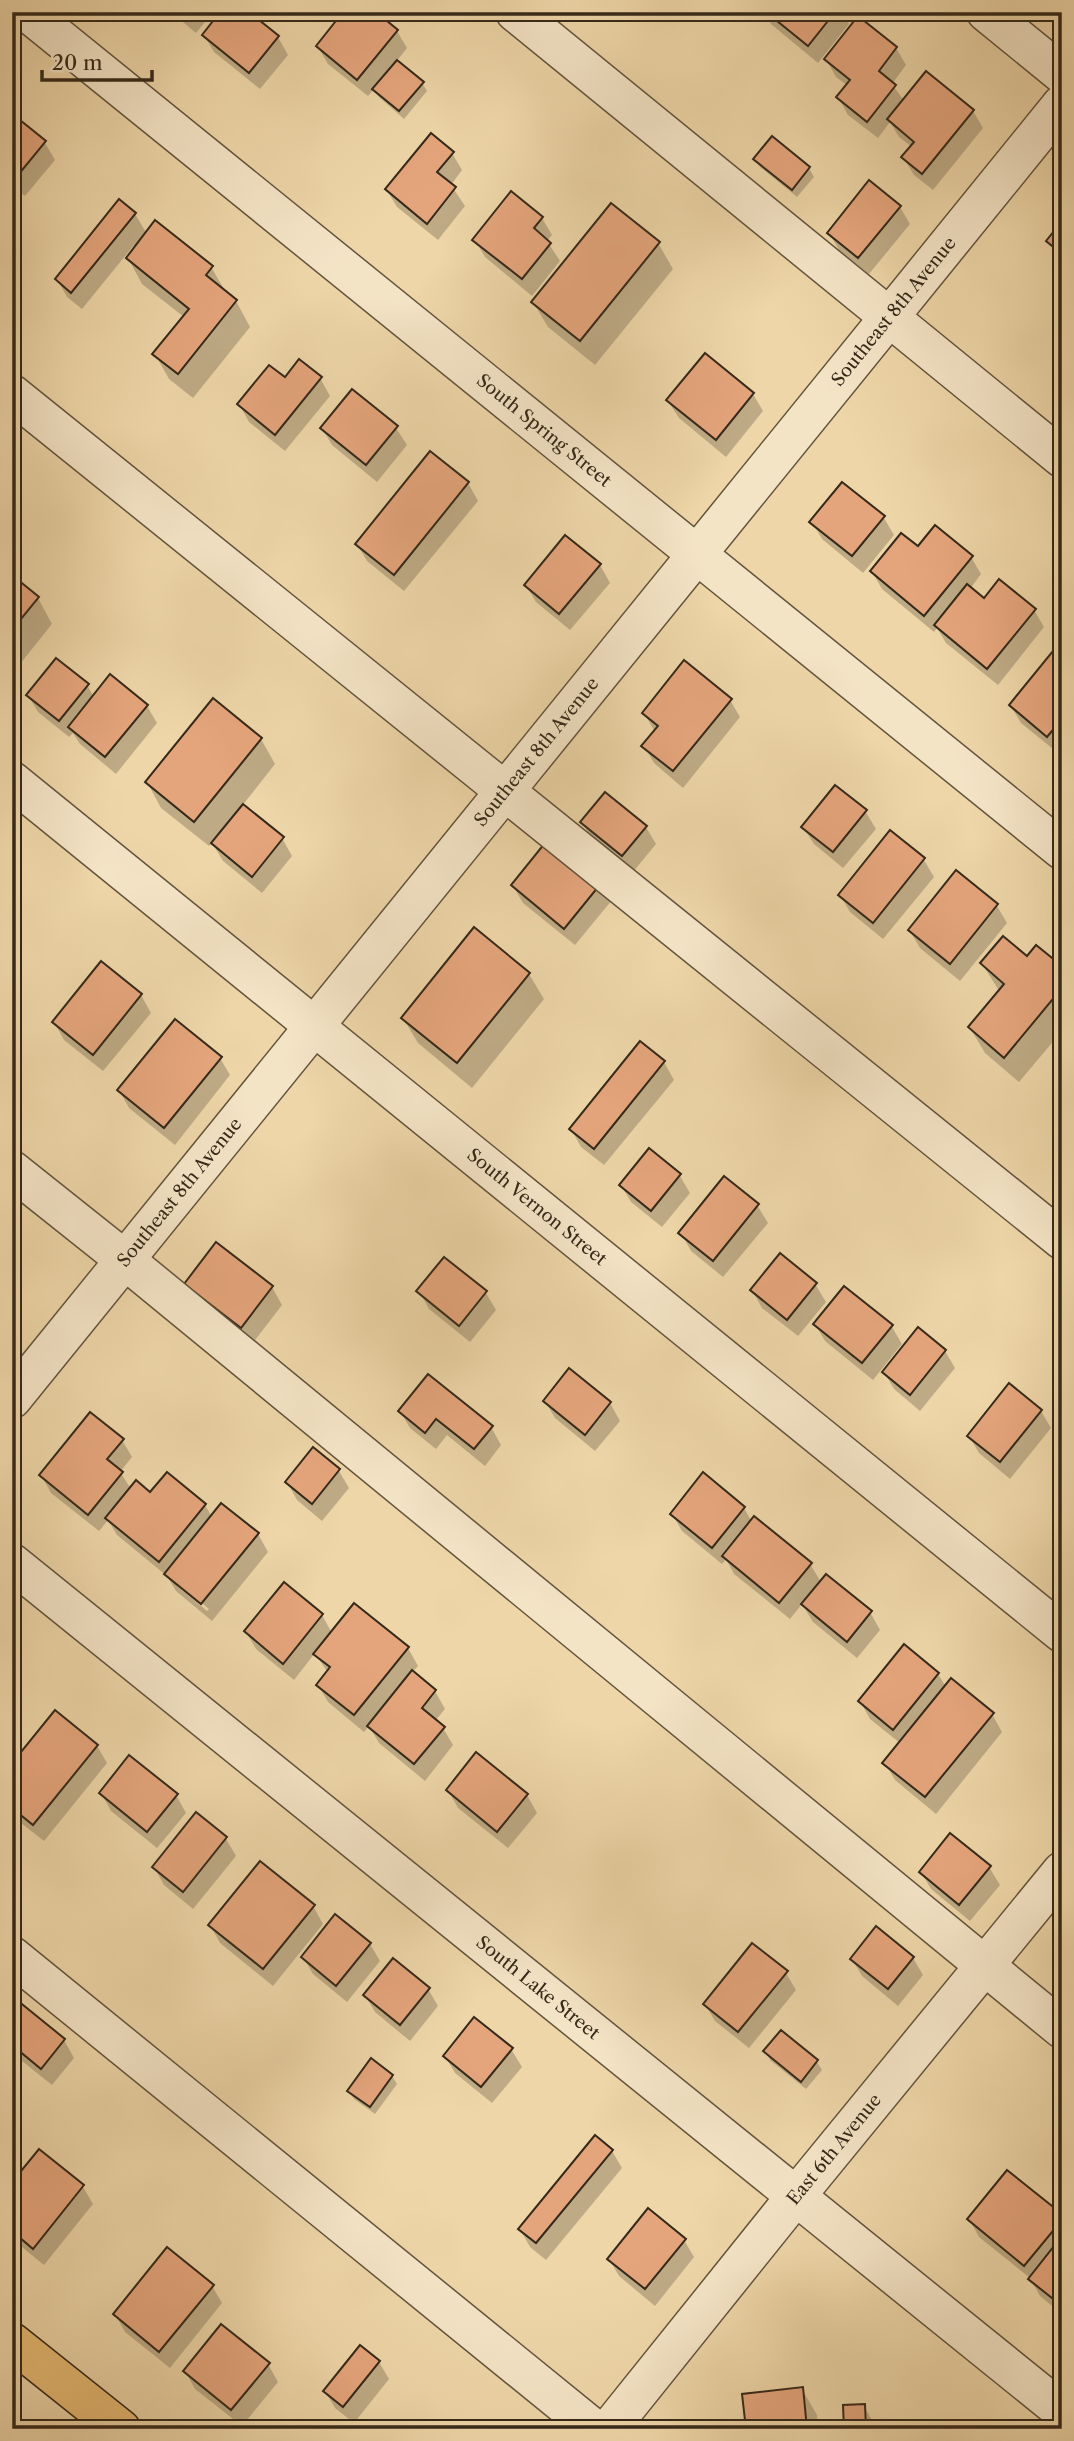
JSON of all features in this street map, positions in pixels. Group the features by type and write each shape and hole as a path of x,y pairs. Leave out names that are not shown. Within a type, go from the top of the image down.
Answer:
{"main road":[{"path":"12,2342 121,2429"}],"street":[{"name":"South Spring Street","path":"27,12 1062,850"},
{"path":"515,12 1062,458"},
{"path":"986,12 1062,74"},
{"name":"Southeast 8th Avenue","path":"12,1399 1062,104"},
{"path":"12,394 1062,1240"},
{"name":"South Vernon Street","path":"12,781 1062,1633"},
{"path":"12,1170 1062,2029"},
{"name":"South Lake Street","path":"12,1563 1062,2412"},
{"name":"East 6th Avenue","path":"609,2429 1062,1871"},
{"path":"12,1956 594,2429"}],"building":[{"path":"220,12 249,12 279,36 249,73 202,35"},
{"path":"343,12 376,12 398,30 357,80 316,46"},
{"path":"766,12 835,12 808,46"},
{"path":"858,16 897,47 879,71 896,85 867,122 836,97 850,80 824,59"},
{"path":"397,60 424,82 399,111 372,89"},
{"path":"926,71 974,110 922,174 901,157 914,142 887,119"},
{"path":"15,116 46,141 14,180 12,119"},
{"path":"431,133 454,152 437,172 456,187 427,224 385,189"},
{"path":"772,136 810,167 792,190 753,159"},
{"path":"869,180 901,206 858,258 827,233"},
{"path":"511,191 543,217 534,228 551,243 522,279 472,240"},
{"path":"119,199 136,213 71,293 55,279"},
{"path":"611,203 660,242 580,341 531,302"},
{"path":"155,220 213,266 206,275 237,300 178,374 152,354 189,309 126,258"},
{"path":"1062,221 1062,254 1046,241"},
{"path":"705,353 754,393 716,440 666,400"},
{"path":"299,359 322,377 275,435 237,404 269,365 285,377"},
{"path":"352,389 398,426 366,465 320,428"},
{"path":"430,451 469,482 394,575 355,544"},
{"path":"842,482 885,516 852,556 809,522"},
{"path":"935,525 973,556 924,616 870,571 901,533 918,546"},
{"path":"565,535 601,564 559,614 524,585"},
{"path":"12,575 39,597 12,630"},
{"path":"999,579 1036,609 987,669 934,625 967,584 984,598"},
{"path":"1057,646 1062,649 1062,719 1047,737 1009,705"},
{"path":"56,658 89,684 59,721 26,695"},
{"path":"684,660 732,699 673,771 641,746 658,726 642,713"},
{"path":"110,674 148,705 105,757 68,727"},
{"path":"213,698 262,738 194,822 145,782"},
{"path":"835,785 867,810 833,852 801,827"},
{"path":"605,792 647,826 622,856 580,822"},
{"path":"243,804 284,837 252,877 211,843"},
{"path":"890,830 925,858 873,923 838,895"},
{"path":"549,838 603,881 564,929 511,885"},
{"path":"956,870 998,904 950,964 908,930"},
{"path":"474,927 530,973 457,1063 401,1018"},
{"path":"1003,936 1027,956 1036,945 1062,966 1062,988 1004,1058 968,1027 1004,984 980,963"},
{"path":"101,961 142,994 93,1055 52,1022"},
{"path":"175,1019 222,1057 164,1128 117,1090"},
{"path":"640,1041 665,1061 594,1149 569,1129"},
{"path":"649,1148 681,1174 651,1211 619,1185"},
{"path":"724,1176 759,1204 713,1261 678,1233"},
{"path":"216,1242 273,1286 241,1328 184,1284"},
{"path":"780,1253 817,1283 787,1320 750,1290"},
{"path":"444,1257 487,1291 459,1326 416,1291"},
{"path":"844,1286 893,1325 862,1363 813,1324"},
{"path":"918,1327 946,1350 910,1395 882,1372"},
{"path":"569,1368 611,1402 585,1435 543,1401"},
{"path":"428,1374 493,1426 474,1449 436,1419 425,1433 398,1411"},
{"path":"1009,1383 1042,1410 1000,1462 967,1436"},
{"path":"90,1412 124,1439 107,1459 123,1472 88,1515 39,1475"},
{"path":"313,1447 340,1469 312,1504 285,1482"},
{"path":"167,1472 206,1504 159,1562 105,1518 136,1480 150,1492"},
{"path":"703,1472 745,1507 712,1548 670,1514"},
{"path":"221,1503 259,1533 201,1604 164,1574"},
{"path":"754,1516 812,1563 779,1603 722,1556"},
{"path":"826,1574 872,1611 847,1642 801,1604"},
{"path":"284,1582 323,1614 283,1664 244,1631"},
{"path":"354,1603 409,1647 354,1715 316,1685 330,1667 313,1654"},
{"path":"904,1644 939,1673 893,1730 858,1701"},
{"path":"412,1670 436,1690 422,1708 445,1727 414,1764 367,1726"},
{"path":"951,1678 994,1713 925,1797 882,1763"},
{"path":"55,1710 98,1745 33,1825 12,1808 12,1763"},
{"path":"476,1752 528,1794 497,1832 446,1790"},
{"path":"129,1755 178,1794 147,1832 99,1793"},
{"path":"196,1812 227,1837 183,1892 152,1867"},
{"path":"950,1833 991,1866 959,1905 919,1872"},
{"path":"260,1861 315,1905 263,1969 208,1925"},
{"path":"335,1914 371,1943 336,1986 301,1957"},
{"path":"876,1926 914,1957 888,1989 850,1959"},
{"path":"752,1943 788,1971 738,2032 703,2004"},
{"path":"393,1958 430,1988 400,2025 363,1995"},
{"path":"12,1996 65,2039 41,2069 12,2045"},
{"path":"474,2017 513,2048 481,2087 443,2056"},
{"path":"781,2030 818,2060 801,2082 763,2051"},
{"path":"371,2058 393,2075 370,2107 347,2091"},
{"path":"595,2135 613,2150 536,2243 518,2229"},
{"path":"39,2149 84,2185 33,2249 12,2231 12,2182"},
{"path":"1007,2170 1062,2214 1062,2220 1024,2266 967,2219"},
{"path":"648,2208 686,2239 645,2289 607,2259"},
{"path":"1062,2236 1062,2306 1028,2279"},
{"path":"167,2247 214,2285 159,2352 113,2314"},
{"path":"221,2324 270,2363 231,2410 183,2371"},
{"path":"360,2345 380,2361 343,2407 323,2391"},
{"path":"803,2387 807,2429 746,2429 742,2394"},
{"path":"865,2404 866,2429 844,2429 843,2405"}]}
